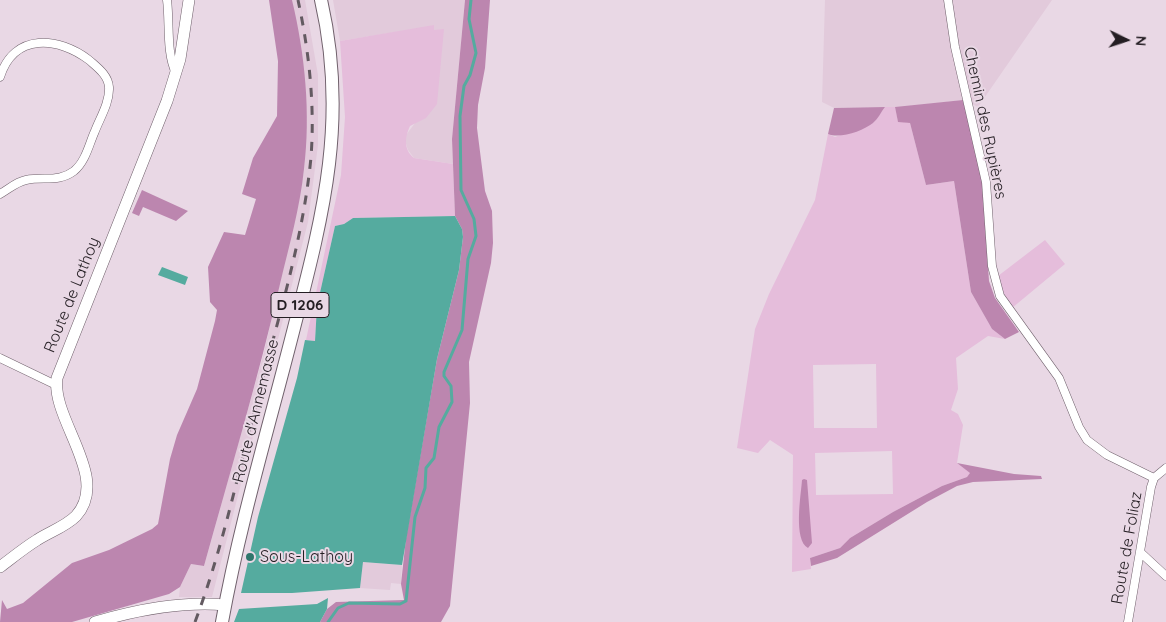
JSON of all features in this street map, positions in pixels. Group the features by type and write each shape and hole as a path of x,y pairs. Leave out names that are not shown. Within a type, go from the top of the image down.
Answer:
{"main road":[{"name":"Route d'Annemasse","path":"222,622 314,250 329,173 333,101 332,69 321,0"}],"street":[{"path":"167,0 170,60 176,73"},
{"name":"Route de Lathoy","path":"56,385 75,328 167,101 176,73 189,0"},
{"name":"Chemin des Rupières","path":"948,0 955,47 986,182 992,266 996,288 1008,310 1059,378 1082,433 1092,444 1107,455 1154,478"},
{"path":"0,77 10,59 23,48 34,43 52,42 70,48 97,66 105,76 109,87 108,98 84,158 76,168 64,177 54,180 28,179 0,194"},
{"path":"0,358 56,385 58,398 83,464 86,484 81,509 69,522 36,540 0,567"},
{"path":"1154,478 1166,468"},
{"name":"Route de Foliaz","path":"1128,622 1154,478"},
{"path":"1140,552 1166,576"},
{"path":"95,622 174,605 202,603 225,605"}],"shaded area":[{"path":"269,0 292,0 297,21 306,84 307,127 304,169 297,213 271,320 204,566 191,564 180,587 169,594 72,622 0,622 2,600 7,609 23,603 72,563 109,550 152,529 158,524 170,459 177,435 197,389 215,321 217,310 210,302 208,267 224,232 245,235 256,199 242,194 253,158 277,116 278,61"},
{"path":"292,0 305,0 318,75 318,145 308,222 212,597 179,597 180,587 191,564 204,566 264,352 298,204 304,170 307,117 302,64"},
{"path":"333,0 465,0 452,139 453,164 414,158 408,150 405,141 406,135 415,123 434,26 340,41"},
{"path":"465,0 490,0 485,68 478,105 477,128 485,191 492,211 493,243 491,263 469,362 470,403 450,606 441,622 320,622 327,609 336,602 404,600 401,584 406,538 437,359 459,270 463,237 462,229 455,216 452,139"},
{"path":"825,0 1052,0 978,107 963,100 902,107 834,108 822,102"},
{"path":"434,25 434,30 444,29 437,104 426,118 410,126 406,143 408,151 414,158 453,164 455,216 353,218 344,224 335,226 317,306 315,341 306,340 341,175 345,117 340,41"},
{"path":"963,100 982,180 989,281 995,298 1019,332 1005,339 992,329 971,292 954,181 926,185 910,123 898,122 895,107"},
{"path":"885,107 895,107 898,121 910,123 926,185 954,181 971,292 992,329 1005,339 988,336 956,358 958,389 951,410 958,414 963,425 957,463 971,473 967,477 942,486 893,512 850,538 840,548 810,558 811,569 792,572 793,455 770,440 758,453 737,448 755,329 769,294 815,200 828,134 835,137 874,122","holes":["876,364 877,428 814,428 813,365","892,451 893,494 816,495 815,453"]},
{"path":"885,107 875,121 863,129 839,136 828,134 834,108"},
{"path":"142,190 188,211 176,221 143,207 139,216 132,213"},
{"path":"455,216 462,229 463,237 459,270 437,359 402,565 363,562 360,588 292,593 241,593 258,517 297,378 305,340 315,341 317,306 335,226 344,224 353,218"},
{"path":"1045,240 1065,264 1012,308 1003,292 998,276"},
{"path":"162,267 188,277 185,285 158,275"},
{"path":"957,463 1014,474 1041,476 1042,479 973,482 957,486 927,502 837,558 811,566 810,558 840,548 850,538 893,512 942,486 967,477 970,473"},
{"path":"802,480 807,480 812,543 808,548 803,543 799,527 800,496"},
{"path":"363,562 402,565 401,584 391,583 390,590 360,588"},
{"path":"328,598 327,609 320,622 234,622 239,609 317,604"}],"waterway":[{"path":"328,622 338,608 349,603 400,604 406,601 415,517 425,488 426,468 434,458 439,427 452,402 451,386 444,376 444,372 462,330 468,259 476,236 474,219 461,190 460,116 464,86 470,75 476,53 469,19 471,0"}],"railway":[{"path":"195,622 228,516 288,283 302,220 311,157 312,98 308,58 298,0"}],"place":[{"name":"Sous-Lathoy","path":"250,557"}]}
